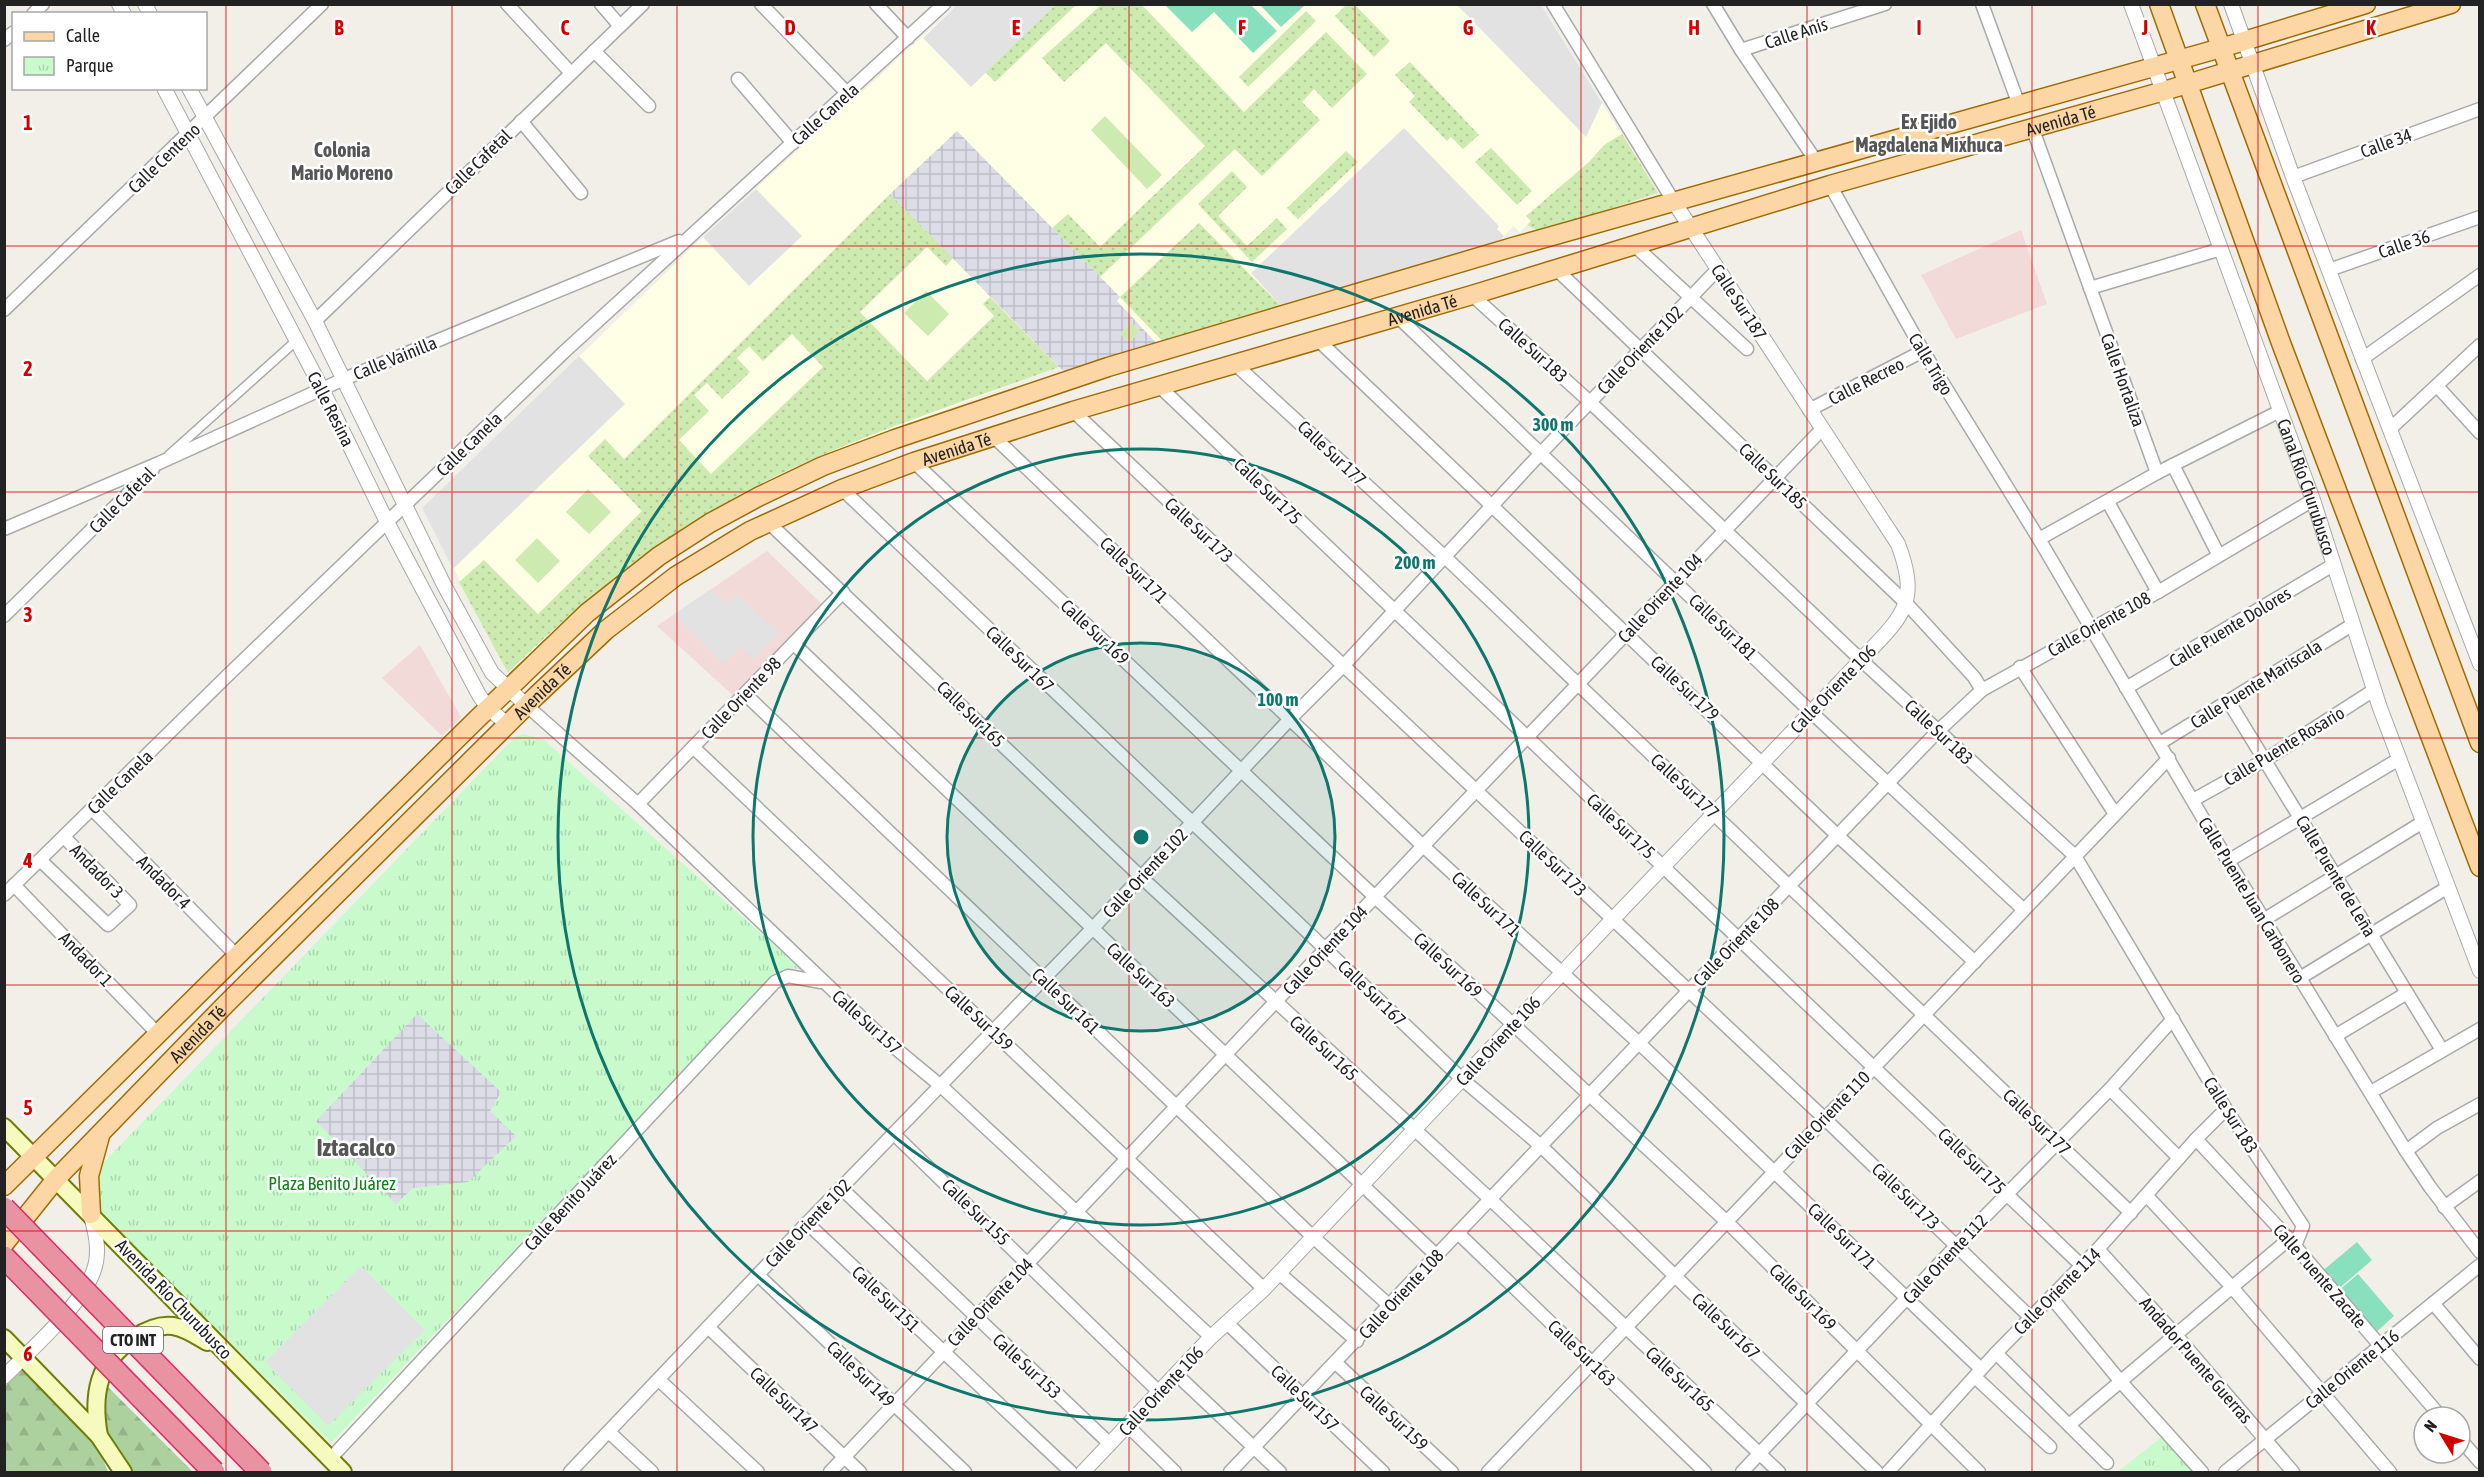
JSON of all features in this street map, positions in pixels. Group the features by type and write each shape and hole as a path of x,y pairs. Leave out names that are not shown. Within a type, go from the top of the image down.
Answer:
{"highway":[{"name":"CTO INT","path":"4,1208 261,1473"},
{"name":"CTO INT","path":"4,1257 214,1473"}],"main road":[{"name":"Canal Río Churubusco","path":"2159,4 2282,344 2480,867"},
{"path":"2205,4 2480,743"},
{"name":"Avenida Té","path":"4,1186 236,955 587,613 658,556 710,523 823,466 906,435 1108,367 1513,247 2180,60 2366,4"},
{"name":"Avenida Té","path":"4,1244 56,1179 241,988 526,705 606,630 676,576 768,522 842,489 914,462 1073,411 1556,270 1830,185 2229,72 2451,4"},
{"name":"Avenida Río Churubusco","path":"4,1127 343,1473"},
{"path":"91,1214 89,1176 100,1134"},
{"path":"99,1436 96,1409 98,1382 112,1356 129,1341 151,1329 174,1326 222,1349"},
{"path":"4,1338 99,1436 123,1473"}],"street":[{"name":"Calle Centeno","path":"4,310 322,4"},
{"path":"507,4 571,73"},
{"path":"601,4 620,26"},
{"name":"Calle Cafetal","path":"315,321 643,4"},
{"path":"761,4 848,94"},
{"path":"876,4 909,38"},
{"name":"Calle Canela","path":"4,895 564,352 944,4"},
{"name":"Calle Sur 187","path":"1553,4 1717,270 1898,544 1907,569 1906,604"},
{"path":"1713,4 1741,50 1816,161"},
{"name":"Calle Anís","path":"1741,50 1849,10 1885,4"},
{"path":"1982,4 2019,105"},
{"name":"Canal Río Churubusco","path":"2131,4 2313,500 2374,690 2480,971"},
{"path":"2231,4 2293,177 2480,664"},
{"path":"594,51 649,106"},
{"path":"738,79 793,143"},
{"name":"Calle Resina","path":"165,90 322,389 387,522 479,695 488,708 507,724"},
{"name":"Calle Resina","path":"190,90 315,321 444,585 492,673 526,705"},
{"name":"Calle 34","path":"2293,177 2480,109"},
{"path":"520,121 581,193"},
{"name":"Calle Hortaliza","path":"2032,127 2157,473"},
{"name":"Calle Trigo","path":"1830,185 1923,351 2039,539"},
{"name":"Calle 36","path":"2329,270 2480,217"},
{"name":"Calle Vainilla","path":"4,529 159,463 344,379 688,237"},
{"name":"Calle Sur 187","path":"1635,246 1747,349"},
{"path":"2090,288 2222,249"},
{"name":"Calle Sur 185","path":"1556,270 1906,604 1974,677 1982,690"},
{"name":"Calle Oriente 102","path":"570,1473 1344,665 1541,453 1717,270"},
{"path":"2362,359 2480,275"},
{"name":"Calle Sur 183","path":"1472,295 1590,402 1861,660 2075,856 2226,1109 2304,1226 2292,1242"},
{"name":"Calle Sur 181","path":"1398,317 1811,712 2024,910"},
{"name":"Calle Sur 179","path":"1317,339 1838,836 1975,962"},
{"name":"Calle Cafetal","path":"4,616 159,463 296,341"},
{"path":"2390,429 2480,345"},
{"name":"Calle Recreo","path":"1809,410 1923,351"},
{"name":"Calle Sur 177","path":"1235,364 1445,557 2131,1213"},
{"name":"Calle Sur 175","path":"1159,386 2082,1266"},
{"path":"2437,386 2480,433"},
{"name":"Calle Sur 173","path":"1073,411 1824,1118 2030,1317"},
{"path":"2039,539 2157,473 2280,411"},
{"name":"Calle Oriente 104","path":"830,1473 942,1352 1128,1160 1423,846 1822,429"},
{"name":"Calle Sur 171","path":"994,437 1423,846 1774,1170 1908,1299 2050,1447"},
{"name":"Calle Sur 169","path":"914,462 1375,897 1726,1221 1978,1473"},
{"path":"2173,465 2218,554"},
{"name":"Calle Sur 167","path":"842,489 1462,1079 1541,1146 1877,1473"},
{"name":"Calle Oriente 108","path":"1230,1473 1739,938 1938,731 1982,690 2158,592 2218,554 2313,500"},
{"path":"2108,502 2158,592"},
{"name":"Calle Sur 165","path":"768,522 1141,877 1490,1199 1779,1473"},
{"name":"Calle Puente Juan Carbonero","path":"2039,539 2228,861 2406,1151 2444,1207 2480,1252"},
{"name":"Calle Puente Dolores","path":"2126,688 2333,565"},
{"name":"Calle Oriente 98","path":"638,804 843,591"},
{"name":"Calle Oriente 106","path":"1083,1473 1211,1337 1228,1324 1313,1238 1512,1025 1861,660 1898,620 1906,604"},
{"name":"Calle Puente Mariscala","path":"2160,743 2352,625"},
{"name":"Calle Sur 163","path":"794,644 1437,1256"},
{"path":"2020,667 2115,814"},
{"name":"Calle Puente Rosario","path":"2193,801 2265,760 2374,690"},
{"name":"Calle Sur 161","path":"745,694 1313,1238 1390,1306"},
{"name":"Calle Puente de Leña","path":"2229,702 2442,1050"},
{"name":"Calle Sur 157","path":"526,705 638,804 883,1038 942,1086 1211,1337"},
{"name":"Calle Sur 159","path":"693,747 1264,1289"},
{"name":"Calle Oriente 110","path":"1488,1473 1873,1066 2169,758"},
{"path":"2228,861 2399,759"},
{"name":"Andador 4","path":"92,809 236,955"},
{"path":"2265,920 2423,822"},
{"name":"Andador 3","path":"40,860 108,925 130,905 64,837"},
{"name":"Andador 1","path":"14,885 157,1033"},
{"path":"2300,978 2448,886"},
{"name":"Calle Benito Juárez","path":"330,1459 775,982 788,976 824,983"},
{"path":"2335,1036 2407,993"},
{"name":"Calle Oriente 112","path":"1742,1473 1957,1245 2110,1089 2173,1019"},
{"path":"2371,1092 2480,1029"},
{"path":"2110,1089 2179,1158"},
{"path":"2406,1151 2437,1128 2480,1104"},
{"name":"Calle Oriente 114","path":"1888,1473 1996,1353 2082,1266 2196,1139 2226,1109"},
{"name":"Calle Sur 155","path":"894,1134 1160,1393"},
{"name":"Calle Puente Zacate","path":"2196,1139 2292,1242 2431,1405"},
{"path":"2444,1207 2480,1181"},
{"name":"Calle Sur 153","path":"841,1188 1110,1444"},
{"path":"2147,1196 2231,1286 2324,1392 2390,1473"},
{"path":"4,1377 77,1300 93,1275 97,1251 91,1214"},
{"name":"Calle Sur 151","path":"807,1223 1071,1473"},
{"name":"Calle Sur 163","path":"1458,1233 1706,1473"},
{"path":"2069,1425 2231,1286 2292,1242"},
{"name":"Andador Puente Guerras","path":"2098,1249 2175,1334 2293,1473"},
{"name":"Calle Oriente 116","path":"2225,1473 2480,1265"},
{"path":"1279,1273 1357,1341"},
{"name":"Calle Sur 149","path":"758,1275 965,1473"},
{"path":"2051,1298 2121,1382 2202,1473"},
{"path":"2433,1304 2480,1359"},
{"name":"Calle Sur 157","path":"1228,1324 1383,1473"},
{"name":"Calle Sur 147","path":"708,1327 860,1473"},
{"path":"1996,1353 2107,1463"},
{"name":"Calle Sur 159","path":"1336,1363 1452,1473"},
{"path":"1176,1374 1280,1473"},
{"path":"659,1380 758,1473"},
{"path":"1128,1426 1175,1473"},
{"path":"609,1432 652,1473"}],"shaded area":[{"path":"957,5 1541,5 1658,193 1540,232 1527,225 1520,232 1513,226 1501,241 1160,347 1093,337 1059,367 810,460 733,498 702,516 615,576 508,673 422,508 703,237"},
{"path":"957,5 1055,5 971,87 923,38"},
{"path":"1457,5 1541,5 1602,103 1586,137"},
{"path":"1404,128 1499,226 1497,229 1504,236 1501,241 1284,309 1251,273"},
{"path":"957,131 1120,297 1117,301 1160,347 1071,376 1059,367 890,194","holes":["1131,322 1140,331 1130,342 1120,334"]},
{"path":"756,189 802,236 749,286 703,237"},
{"path":"2021,230 2047,304 1956,339 1921,275"},
{"path":"579,356 625,404 453,569 422,508"},
{"path":"767,551 826,608 738,700 657,626"},
{"path":"711,589 727,603 737,595 779,633 754,659 741,647 724,663 673,615"},
{"path":"420,645 461,717 442,736 382,678"},
{"path":"417,1014 501,1092 490,1111 516,1136 468,1182 413,1188 396,1204 316,1121"},
{"path":"361,1266 425,1330 328,1426 265,1362"}],"green space":[{"path":"1141,4 1244,112 1326,32 1367,74 1332,108 1314,89 1302,102 1320,120 1262,176 1235,149 1100,277 1052,228 1068,214 1100,247 1205,146 1106,43 1064,82 1042,58 1101,5"},
{"path":"1055,5 1076,5 995,82 985,72"},
{"path":"1165,5 1251,5 1277,31 1253,53 1214,12 1192,32"},
{"path":"1260,5 1305,5 1281,27"},
{"path":"1346,5 1355,5 1390,41 1374,57 1335,16"},
{"path":"1306,11 1316,21 1248,87 1239,77"},
{"path":"1410,62 1479,135 1463,149 1451,137 1447,141 1409,102 1415,96 1395,75"},
{"path":"1105,116 1162,175 1147,189 1091,130"},
{"path":"1622,134 1658,193 1540,232 1527,225 1531,221 1526,216 1589,162 1604,145"},
{"path":"1491,148 1532,191 1517,205 1475,162"},
{"path":"1346,151 1358,162 1298,219 1287,208"},
{"path":"1232,171 1247,187 1218,216 1247,246 1277,218 1287,229 1252,262 1198,204"},
{"path":"890,194 953,258 946,266 927,247 860,312 927,381 994,316 983,304 990,297 1059,367 837,449 801,464 730,500 630,566 567,618 508,673 459,582 484,560 538,614 642,511 588,456 605,439 624,459","holes":["792,334 823,367 711,474 679,440 709,411 694,395 707,383 722,399 750,372 737,358 749,346 763,361"]},
{"path":"1199,223 1284,309 1166,345 1120,297"},
{"path":"926,291 949,314 928,336 904,313"},
{"path":"1131,322 1140,331 1130,343 1120,334"},
{"path":"588,489 611,512 589,534 566,512"},
{"path":"537,538 560,561 538,583 515,560"},
{"name":"Plaza Benito Juárez","path":"524,734 544,740 801,969 791,968 771,979 331,1443 95,1208 94,1180 104,1162 515,737"},
{"path":"2357,1242 2372,1260 2336,1291 2320,1273"},
{"path":"2358,1274 2394,1316 2372,1336 2336,1293"},
{"path":"20,1369 96,1442 108,1472 5,1472 5,1387"},
{"path":"102,1381 193,1472 132,1472 93,1425"},
{"path":"2162,1437 2194,1472 2117,1472"}],"district":[{"name":"Ex Ejido Magdalena Mixhuca","path":"1929,132"},
{"name":"Colonia Mario Moreno","path":"342,160"},
{"name":"Iztacalco","path":"356,1147"}]}
